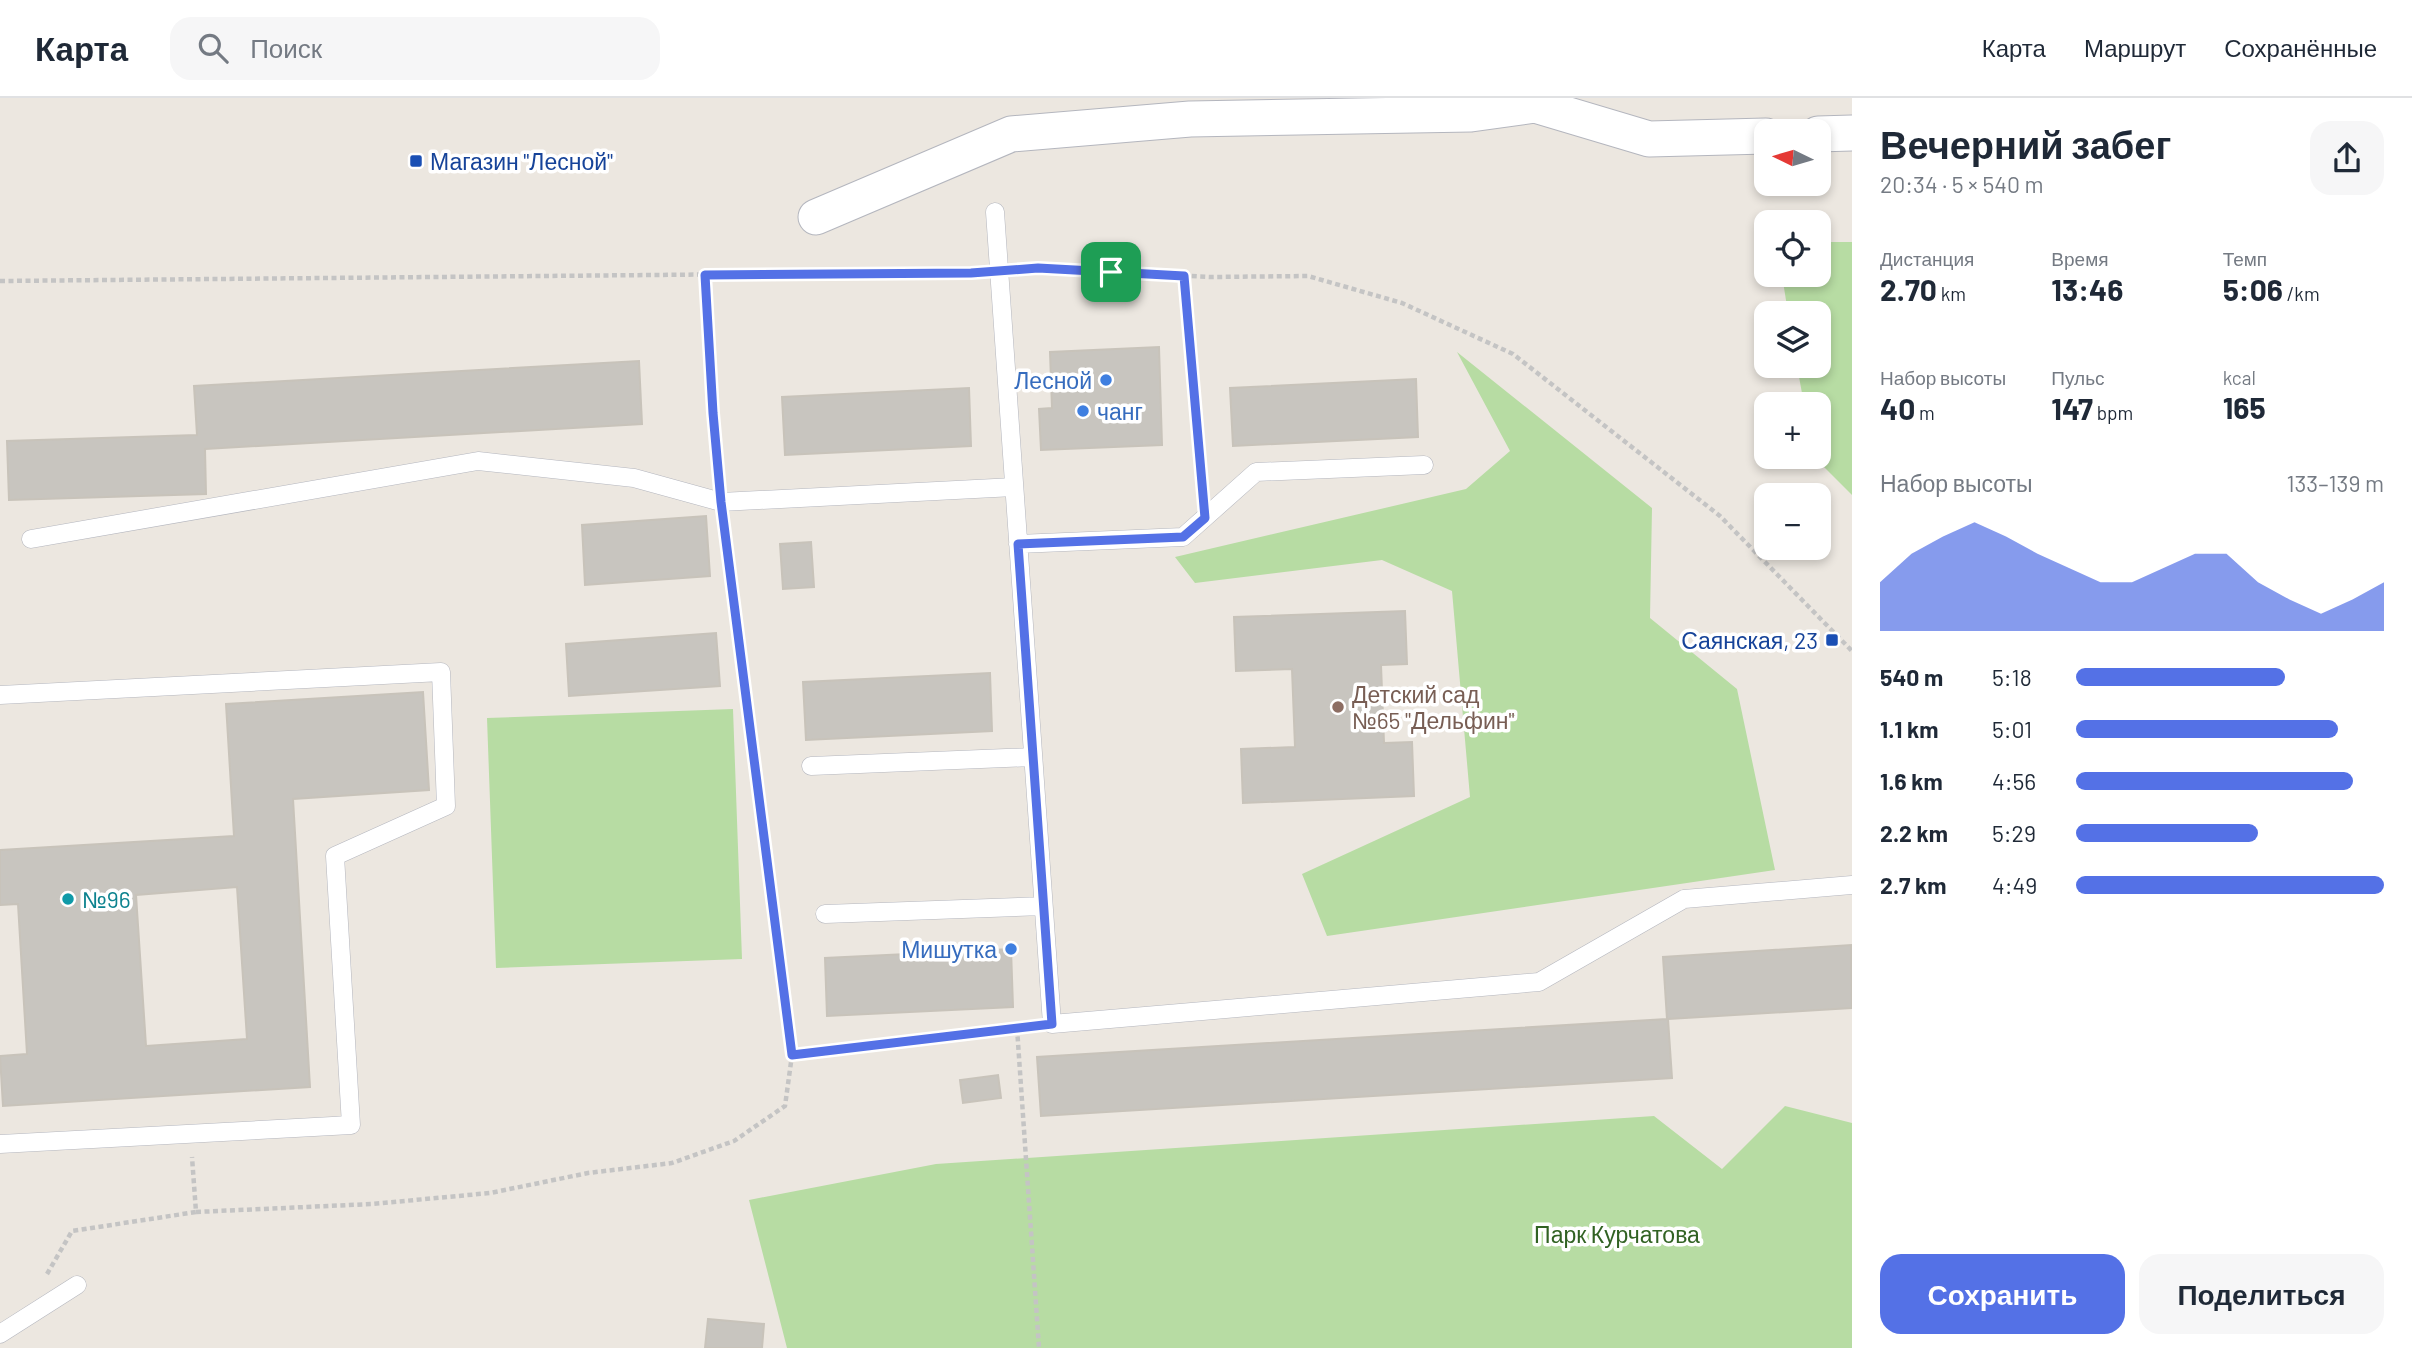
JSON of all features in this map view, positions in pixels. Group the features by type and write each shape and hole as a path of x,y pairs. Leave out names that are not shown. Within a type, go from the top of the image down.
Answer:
{"street":[{"path":"817,217 1011,134 1190,118 1471,114 1535,102 1649,139 1754,136"},
{"path":"1831,134 1852,134"}],"lane":[{"path":"995,212 1052,1024 1539,982 1684,899 1852,884"},
{"path":"31,539 478,461 634,478 721,502 1014,487"},
{"path":"1018,544 1183,537 1256,472 1424,466"},
{"path":"0,695 441,672 446,806 335,856 351,1125 0,1144"},
{"path":"811,766 1033,757"},
{"path":"825,914 1043,906"},
{"path":"0,1335 77,1285"}],"path":[{"path":"0,281 705,275 999,271 1038,268 1184,276 1308,276 1402,303 1513,354 1720,516 1852,651"},
{"path":"47,1274 72,1231 196,1212 372,1205 490,1194 588,1172 673,1163 734,1141 785,1106 792,1055 721,502 705,275"},
{"path":"1184,276 1205,518"},
{"path":"792,1055 1052,1024"},
{"path":"1017,1028 1039,1348"},
{"path":"190,1133 196,1212"}],"green space":[{"path":"1831,242 1852,242 1852,495 1826,469 1831,469 1831,392 1802,392 1799,378 1831,378 1831,301 1786,301 1784,287 1831,287"},
{"path":"1457,352 1652,508 1650,618 1737,689 1775,870 1327,936 1302,874 1470,797 1452,591 1382,560 1195,583 1175,557 1466,489 1510,451"},
{"path":"733,709 742,959 496,968 487,718"},
{"name":"Парк Курчатова","path":"1785,1106 1852,1123 1852,1348 787,1348 749,1200 936,1164 1654,1116 1722,1169"}],"building":[{"name":"Лесной","path":"1159,347 1162,445 1041,450 1039,409 1052,408 1050,352"},
{"path":"639,361 642,424 205,449 206,494 9,500 7,441 197,435 194,386"},
{"path":"1416,379 1418,437 1233,446 1230,388"},
{"path":"969,388 971,446 785,455 782,397"},
{"path":"706,516 710,576 585,585 582,525"},
{"path":"811,542 814,587 783,589 780,544"},
{"name":"Детский сад №65 \"Дельфин\"","path":"1405,611 1407,664 1381,665 1384,743 1412,742 1414,796 1243,803 1241,749 1295,747 1292,669 1236,671 1234,617"},
{"path":"716,633 720,686 569,696 566,644"},
{"path":"990,673 992,731 806,740 803,682"},
{"name":"№96","path":"423,692 429,790 293,799 310,1087 3,1106 0,1056 27,1054 18,904 0,905 0,850 234,836 226,704","holes":["237,887 247,1039 146,1046 136,895"]},
{"path":"1851,945 1852,1008 1668,1019 1672,1078 1041,1116 1037,1057 1667,1019 1663,957"},
{"path":"1011,949 1013,1007 827,1016 825,958"},
{"path":"998,1075 1001,1098 963,1103 960,1080"},
{"path":"708,1319 764,1324 762,1348 705,1348"}],"place":[{"name":"Магазин \"Лесной\"","path":"416,161"},
{"name":"Лесной","path":"1106,380"},
{"name":"чанг","path":"1083,411"},
{"name":"Саянская, 23","path":"1832,640"},
{"name":"Детский сад №65 \"Дельфин\"","path":"1338,707"},
{"name":"№96","path":"68,899"},
{"name":"Мишутка","path":"1011,949"}],"route":[{"path":"1038,268 1111,272 1184,276 1205,518 1183,537 1018,544 1052,1024 792,1055 721,502 705,275 971,273 1038,268"}]}
